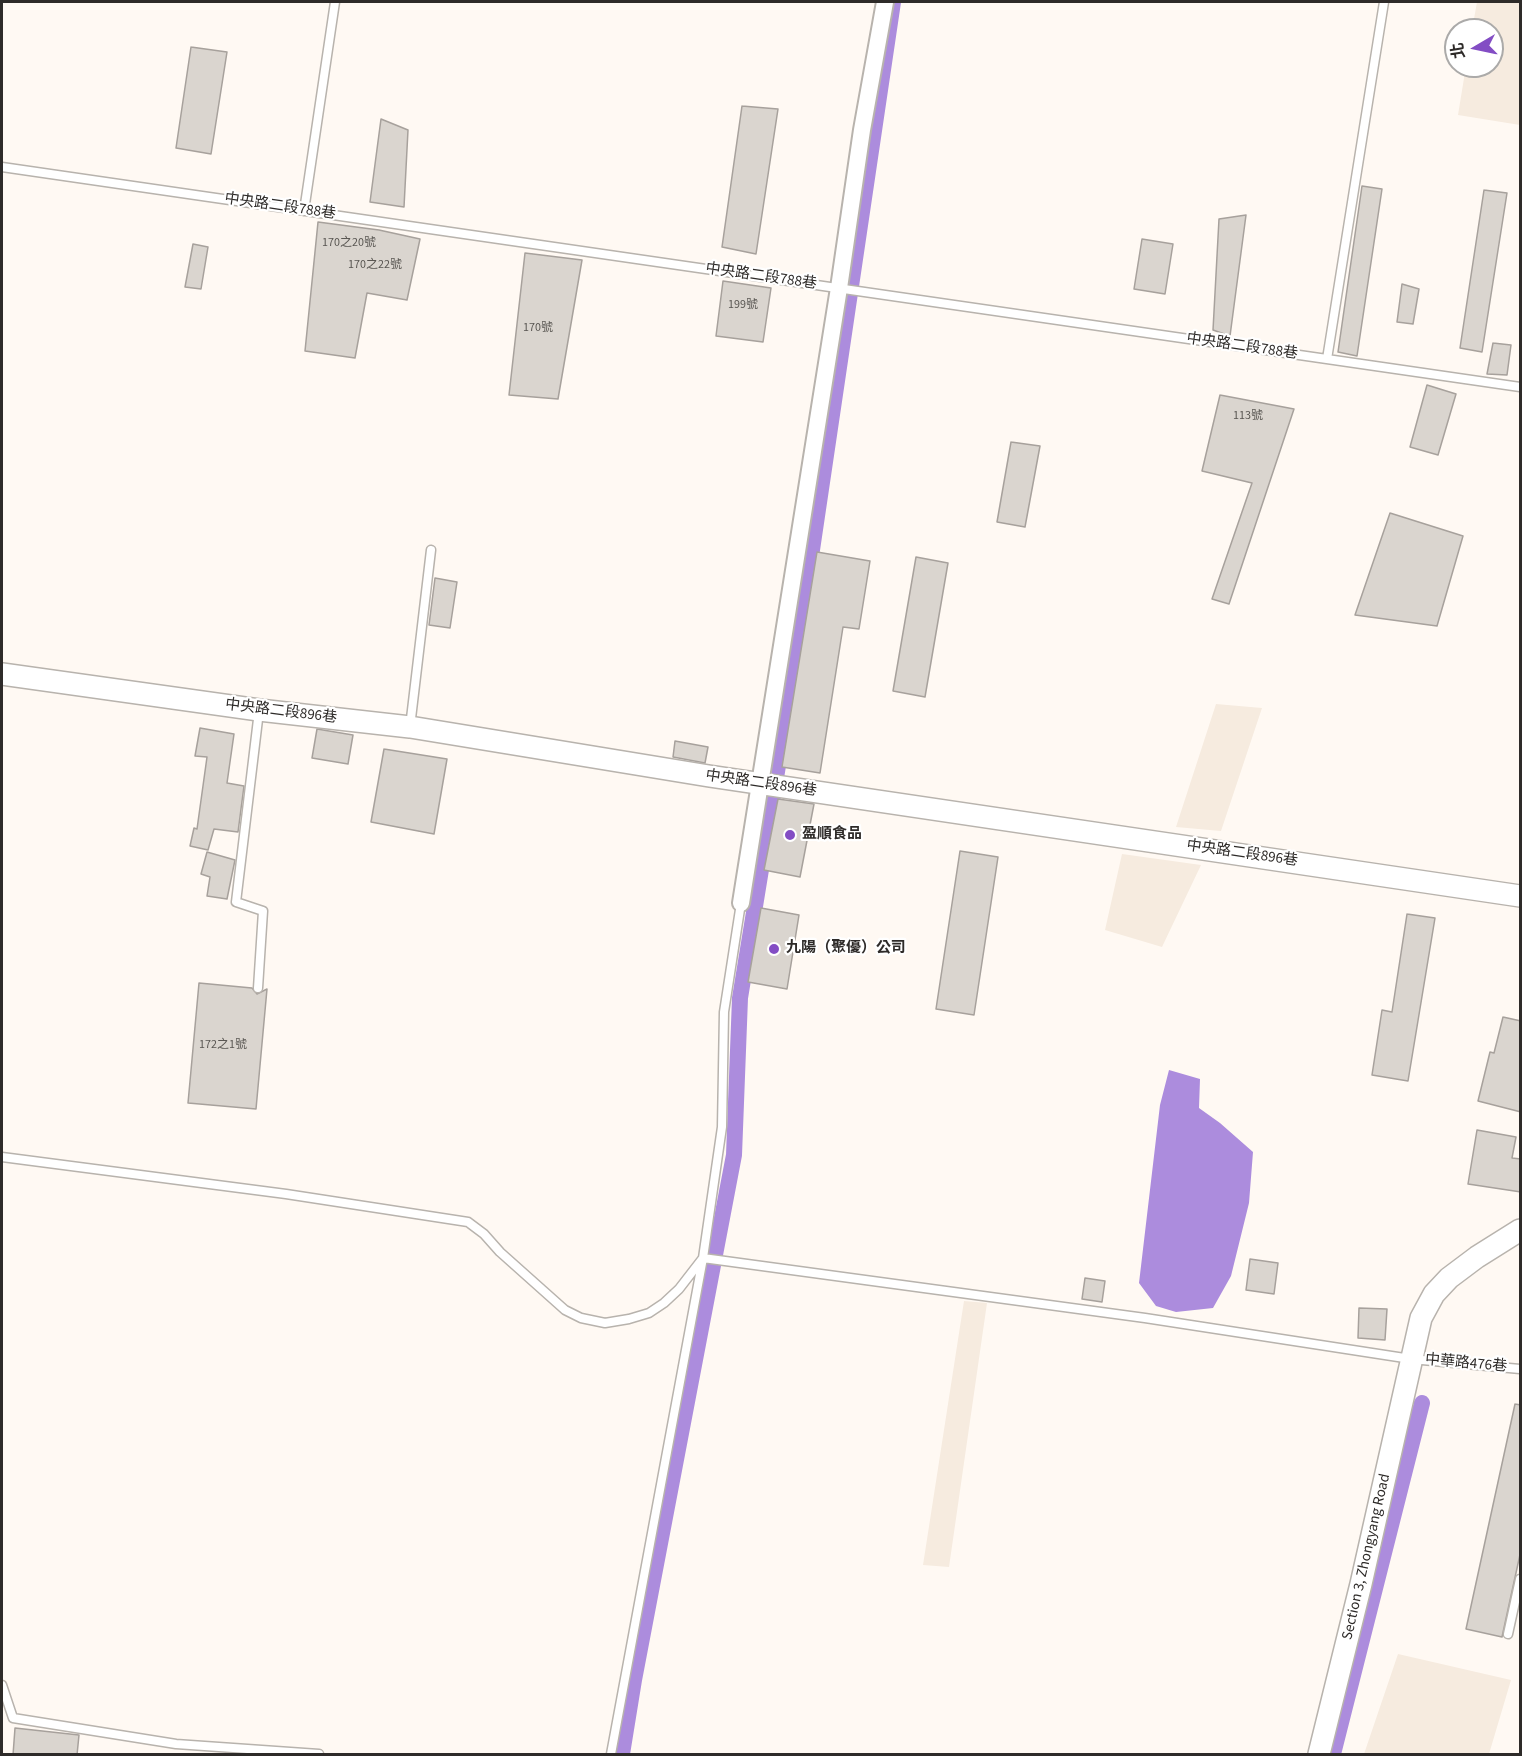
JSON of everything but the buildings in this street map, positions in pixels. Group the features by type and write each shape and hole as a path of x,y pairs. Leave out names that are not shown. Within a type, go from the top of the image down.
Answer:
{"street":[{"path":"741,903 862,130 885,2"},
{"name":"中央路二段896巷","path":"2,674 259,710 410,728 760,784 1521,896"},
{"name":"Section 3, Zhongyang Road","path":"1319,1755 1359,1596 1422,1318 1434,1294 1449,1278 1521,1230"}],"lane":[{"path":"304,211 334,2"},
{"path":"1327,359 1384,2"},
{"name":"中央路二段788巷","path":"2,167 1521,387"},
{"path":"410,728 431,550"},
{"path":"258,988 263,910 236,902 259,710"},
{"path":"611,1755 703,1258 722,1127 724,1012 741,903"},
{"path":"2,1157 286,1194 468,1222 484,1234 565,1310 581,1318 605,1323 629,1319 649,1312 664,1303 679,1289 703,1258"},
{"name":"中華路476巷","path":"703,1258 1133,1317 1411,1359 1521,1369"},
{"path":"1508,1634 1521,1579"},
{"path":"2,1685 13,1718 176,1744 320,1755"}],"shaded area":[{"path":"1477,2 1520,2 1520,125 1458,115 1464,78 1504,78 1504,18 1474,18"},
{"path":"1216,704 1262,708 1221,831 1176,827"},
{"path":"1122,854 1201,865 1162,947 1105,930"},
{"path":"1169,1070 1200,1079 1199,1108 1253,1152 1249,1203 1231,1276 1213,1308 1176,1312 1156,1306 1139,1283 1160,1105"},
{"path":"964,1301 987,1303 949,1567 923,1565"},
{"path":"1398,1654 1511,1680 1489,1754 1364,1754"}],"waterway":[{"path":"622,1754 634,1680 734,1155 740,998 800,631 893,2"},
{"path":"1333,1754 1422,1403"}],"place":[{"name":"盈順食品","path":"790,835"},
{"name":"九陽（聚優）公司","path":"774,949"}]}
